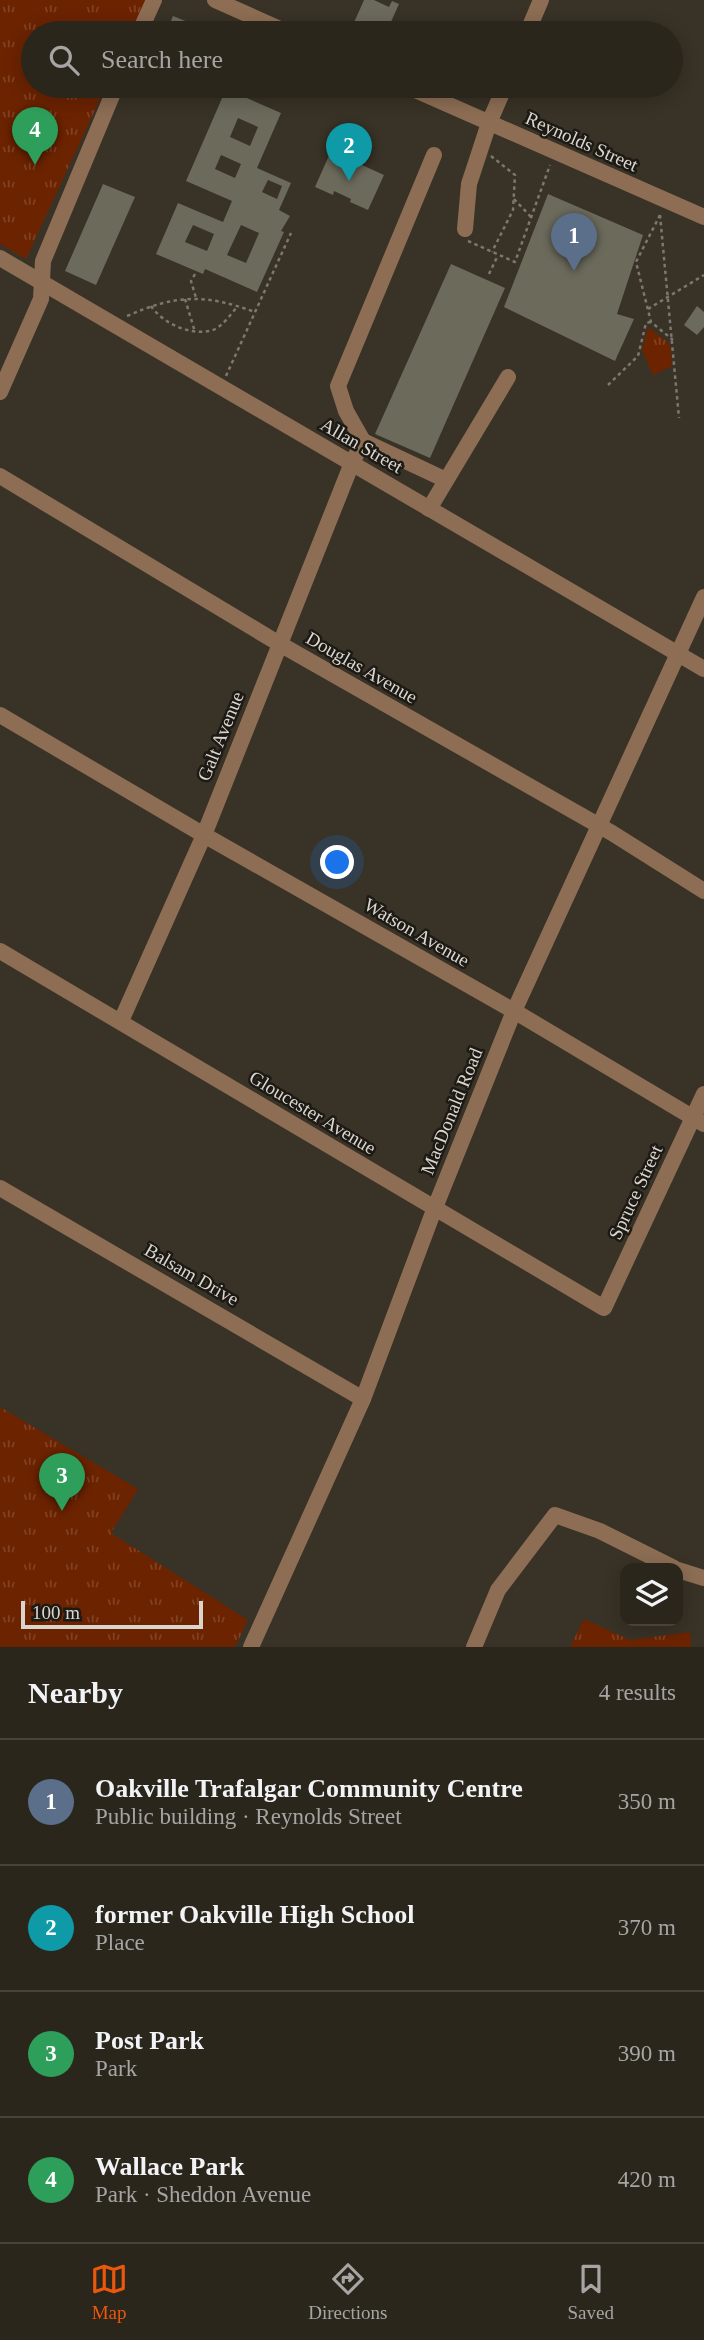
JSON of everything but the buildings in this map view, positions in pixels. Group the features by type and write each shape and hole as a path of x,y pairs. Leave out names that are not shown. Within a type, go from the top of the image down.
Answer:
{"street":[{"path":"144,21 154,0"},
{"path":"215,0 249,7 271,21"},
{"path":"532,21 541,0"},
{"path":"0,392 41,299 44,261 111,98"},
{"name":"Reynolds Street","path":"433,98 704,216"},
{"path":"464,234 469,184 500,98"},
{"path":"434,155 338,386 346,411 363,441 446,480"},
{"name":"Allan Street","path":"0,258 704,668"},
{"path":"429,509 509,377"},
{"name":"Galt Avenue","path":"121,1021 204,835 278,643 363,441"},
{"name":"Douglas Avenue","path":"0,476 278,643 600,827 704,891"},
{"name":"MacDonald Road","path":"251,1647 363,1399 433,1210 514,1011 704,597"},
{"name":"Watson Avenue","path":"0,715 204,835 514,1011 699,1121"},
{"name":"Gloucester Avenue","path":"0,951 433,1210 604,1308"},
{"name":"Spruce Street","path":"604,1308 699,1121 704,1094"},
{"name":"Balsam Drive","path":"0,1188 363,1399"},
{"path":"474,1647 498,1590 555,1515 600,1531 664,1563"},
{"path":"683,1571 704,1578"}],"path":[{"path":"488,154 515,175 513,210 492,252"},
{"path":"464,234 492,252 515,262 550,165"},
{"path":"513,198 531,217"},
{"path":"673,340 651,323 636,261 660,215 669,296 673,340 679,418"},
{"path":"221,387 291,233"},
{"path":"489,274 498,255"},
{"path":"195,274 191,281 196,298"},
{"path":"648,309 704,275"},
{"path":"111,323 150,306 196,298 224,301 255,312"},
{"path":"185,299 195,332"},
{"path":"150,306 156,313 190,332 195,332 217,328 238,306"},
{"path":"608,385 638,356 646,323 651,323"}],"green space":[{"path":"0,0 146,0 136,21 21,21 21,98 100,98 26,259 0,244"},
{"path":"648,327 670,344 672,366 653,375 642,350"},
{"path":"0,1407 138,1489 111,1533 248,1620 235,1647 0,1647"},
{"path":"584,1619 630,1640 690,1632 691,1647 570,1647"}],"place":[{"name":"Wallace Park","path":"35,165"},
{"name":"former Oakville High School","path":"349,181"},
{"name":"Oakville Trafalgar Community Centre","path":"574,271"},
{"name":"Post Park","path":"62,1511"}]}
